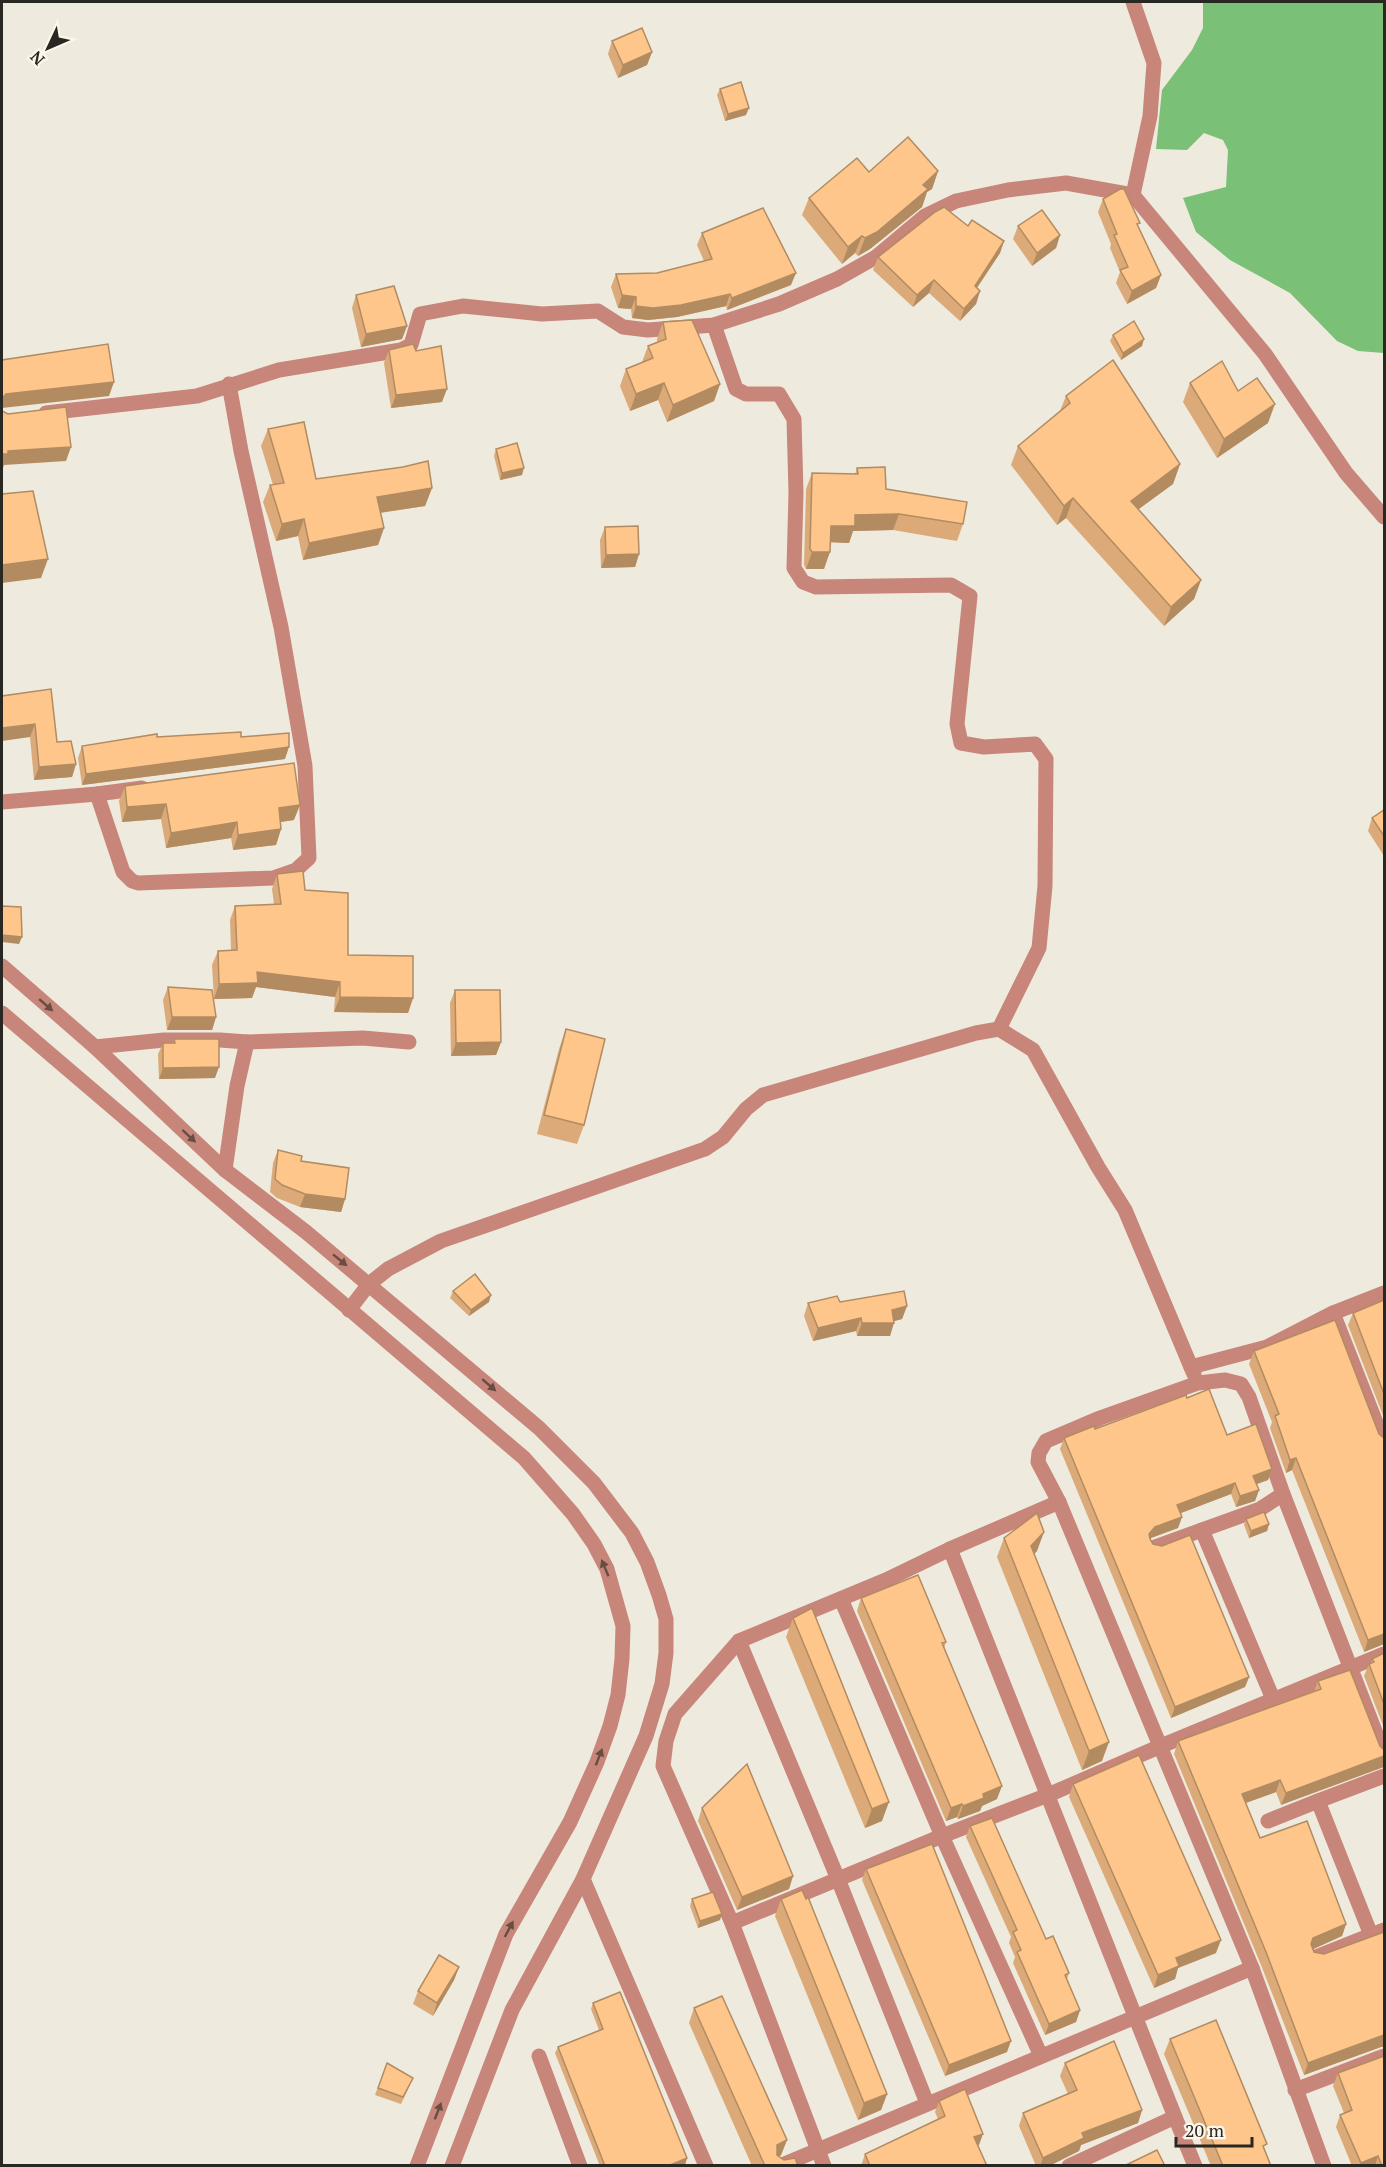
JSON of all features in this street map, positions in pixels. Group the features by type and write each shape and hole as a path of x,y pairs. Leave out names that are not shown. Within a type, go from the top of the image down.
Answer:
{"street":[{"path":"1133,2 1154,63 1150,116 1133,195"},
{"path":"34,414 197,396 279,370 401,350 411,345 420,314 463,306 542,314 597,311 623,327 648,330 714,325 779,304 837,279 876,257 925,216 956,201 1008,190 1066,183 1133,195 1264,354 1346,473 1384,517"},
{"path":"714,325 736,389 746,394 779,394 794,419 796,493 794,568 803,582 816,587 951,585 970,596 957,724 961,743 984,747 1035,744 1046,759 1045,886 1039,948 999,1029"},
{"path":"97,794 123,872 138,883 273,878 297,870 309,858 281,627 241,451 229,384"},
{"path":"2,802 97,794 155,786"},
{"path":"2,966 95,1047 225,1170 306,1232 539,1428 594,1483 632,1533 647,1562 666,1619 666,1653 662,1684 646,1736 583,1880 512,2010 452,2166"},
{"path":"2,1013 436,1380 531,1466 573,1514 594,1544 607,1569 622,1626 622,1659 618,1695 610,1726 597,1762 570,1822 506,1934 417,2166"},
{"path":"350,1309 368,1285 388,1269 441,1241 705,1149 723,1137 746,1109 763,1095 976,1033 999,1029 1033,1050 1098,1167 1125,1210 1198,1383"},
{"path":"95,1047 164,1040 247,1042 363,1038 409,1042"},
{"path":"225,1170 237,1086 247,1042"},
{"path":"1191,1367 1267,1347 1333,1313 1384,1293"},
{"path":"1333,1313 1384,1443"},
{"path":"1324,2166 1252,1968 1059,1502 1038,1462 1039,1453 1046,1442 1100,1418 1198,1383 1226,1380 1241,1384 1249,1397 1282,1494 1384,1754"},
{"path":"1155,1547 1260,1509 1282,1494"},
{"path":"824,2166 732,1923 663,1766 666,1741 675,1714 739,1641 841,1599 1059,1502"},
{"path":"1202,1530 1273,1700"},
{"path":"950,1549 1195,2166"},
{"path":"841,1599 942,1836 1041,2056"},
{"path":"739,1641 838,1879 927,2103"},
{"path":"732,1923 1048,1795 1384,1654"},
{"path":"1268,1821 1384,1776"},
{"path":"1316,1957 1378,1933 1318,1801"},
{"path":"583,1880 706,2166"},
{"path":"780,2166 1252,1968"},
{"path":"539,2056 580,2166"},
{"path":"1295,2090 1384,2056"},
{"path":"1069,2166 1175,2118"}],"green space":[{"path":"1203,2 1384,2 1384,353 1358,351 1337,341 1290,293 1230,260 1196,232 1183,198 1226,187 1228,150 1223,140 1204,133 1187,150 1156,149 1162,90 1192,50 1203,28"}],"building":[{"path":"642,28 652,52 623,65 612,41"},
{"path":"741,82 749,108 728,114 720,89"},
{"path":"908,137 938,171 923,185 928,189 877,232 865,238 862,236 848,247 809,198 857,158 869,172"},
{"path":"1124,189 1140,223 1137,224 1161,275 1132,291 1120,270 1128,267 1114,235 1117,234 1103,199"},
{"path":"944,207 968,226 972,220 1004,241 975,286 980,291 964,309 934,280 917,295 878,257"},
{"path":"763,208 796,273 732,298 730,294 681,305 653,308 636,306 636,297 622,295 616,274 657,273 712,259 702,233"},
{"path":"1042,210 1060,235 1037,253 1018,226"},
{"path":"394,286 407,326 366,334 356,295"},
{"path":"692,320 720,384 673,405 664,383 636,394 626,369 653,358 648,346 666,339 663,322"},
{"path":"1134,321 1144,339 1123,353 1113,335"},
{"path":"108,344 114,382 6,394 2,398 2,360"},
{"path":"413,344 416,351 441,346 447,389 396,395 389,350"},
{"path":"1113,360 1180,464 1131,501 1201,580 1171,607 1073,498 1064,506 1018,446 1070,403 1066,396"},
{"path":"1222,361 1238,391 1257,378 1275,404 1224,439 1190,383"},
{"path":"66,407 71,447 8,451 8,454 2,454 2,411 8,414"},
{"path":"304,422 316,479 403,467 428,461 432,488 377,497 384,528 309,543 304,519 282,524 270,485 284,483 268,429"},
{"path":"517,443 524,468 502,473 496,449"},
{"path":"885,467 886,489 967,502 963,524 899,514 855,515 855,526 831,526 830,552 812,552 810,549 812,473 858,474 857,468"},
{"path":"33,491 48,559 2,565 2,494"},
{"path":"638,526 639,554 606,555 605,527"},
{"path":"51,689 57,742 71,741 76,764 39,767 35,724 2,728 2,696"},
{"path":"241,732 241,737 289,733 289,747 86,774 82,746 157,734 157,737"},
{"path":"294,763 300,805 279,808 281,829 238,835 237,822 171,833 166,804 127,807 125,786"},
{"path":"1384,810 1384,836 1372,818"},
{"path":"303,871 305,890 348,893 348,955 413,956 413,998 340,997 340,982 257,972 258,983 219,984 218,951 237,950 235,906 281,904 277,874"},
{"path":"2,906 21,907 22,937 2,935"},
{"path":"168,987 212,990 216,1017 172,1017"},
{"path":"455,990 500,990 501,1042 456,1043"},
{"path":"566,1029 605,1039 584,1125 544,1115"},
{"path":"174,1039 219,1039 219,1067 163,1068 163,1043 175,1043"},
{"path":"278,1150 302,1156 301,1161 349,1168 345,1199 305,1194 282,1185 275,1179"},
{"path":"475,1274 491,1295 471,1310 453,1291"},
{"path":"904,1291 907,1306 892,1310 894,1323 862,1323 861,1318 818,1328 808,1303 837,1296 840,1302"},
{"path":"1384,1300 1384,1394 1353,1313"},
{"path":"1335,1320 1379,1434 1384,1438 1384,1634 1368,1640 1296,1458 1290,1460 1275,1416 1279,1414 1254,1351"},
{"path":"1209,1389 1227,1435 1256,1424 1272,1469 1253,1476 1259,1490 1240,1496 1235,1483 1177,1505 1182,1517 1155,1527 1149,1534 1153,1544 1162,1546 1190,1535 1249,1677 1175,1707 1064,1438"},
{"path":"1264,1512 1269,1524 1251,1531 1246,1519"},
{"path":"1037,1513 1044,1532 1031,1546 1109,1742 1089,1751 1004,1538"},
{"path":"918,1575 946,1642 942,1643 1002,1786 983,1794 984,1798 963,1806 962,1804 951,1808 861,1598"},
{"path":"812,1608 889,1802 872,1809 793,1618"},
{"path":"1384,1653 1384,1704 1369,1664 1374,1662 1372,1659"},
{"path":"1350,1670 1380,1746 1384,1750 1384,1756 1286,1793 1280,1780 1242,1794 1260,1838 1307,1821 1346,1924 1313,1938 1311,1944 1314,1952 1324,1954 1384,1932 1384,2035 1308,2063 1266,1952 1178,1741 1321,1689 1318,1681"},
{"path":"1139,1755 1221,1940 1176,1958 1179,1966 1158,1975 1073,1784"},
{"path":"747,1764 793,1876 742,1897 702,1808"},
{"path":"992,1818 1046,1939 1053,1936 1069,1973 1065,1975 1080,2010 1049,2024 1017,1952 1021,1950 1013,1932 1017,1930 970,1826"},
{"path":"932,1844 1011,2041 949,2065 866,1869"},
{"path":"802,1890 806,1899 808,1897 887,2094 864,2103 781,1899"},
{"path":"713,1892 722,1914 700,1921 692,1899"},
{"path":"439,1955 459,1967 437,2003 418,1991"},
{"path":"620,1992 687,2158 668,2166 605,2166 558,2047 603,2029 593,2003"},
{"path":"722,1996 787,2140 777,2145 777,2155 784,2160 795,2158 798,2166 765,2166 694,2008"},
{"path":"1216,2020 1267,2144 1263,2146 1271,2166 1223,2166 1170,2039"},
{"path":"1114,2041 1142,2110 1082,2133 1084,2138 1043,2158 1023,2113 1077,2090 1065,2063"},
{"path":"1384,2056 1384,2166 1382,2166 1378,2156 1361,2163 1340,2115 1352,2110 1338,2073"},
{"path":"387,2063 413,2078 403,2097 378,2088"},
{"path":"965,2089 983,2134 974,2137 987,2166 870,2166 865,2154 945,2116 939,2101"},
{"path":"1157,2150 1165,2166 1124,2166"}]}
